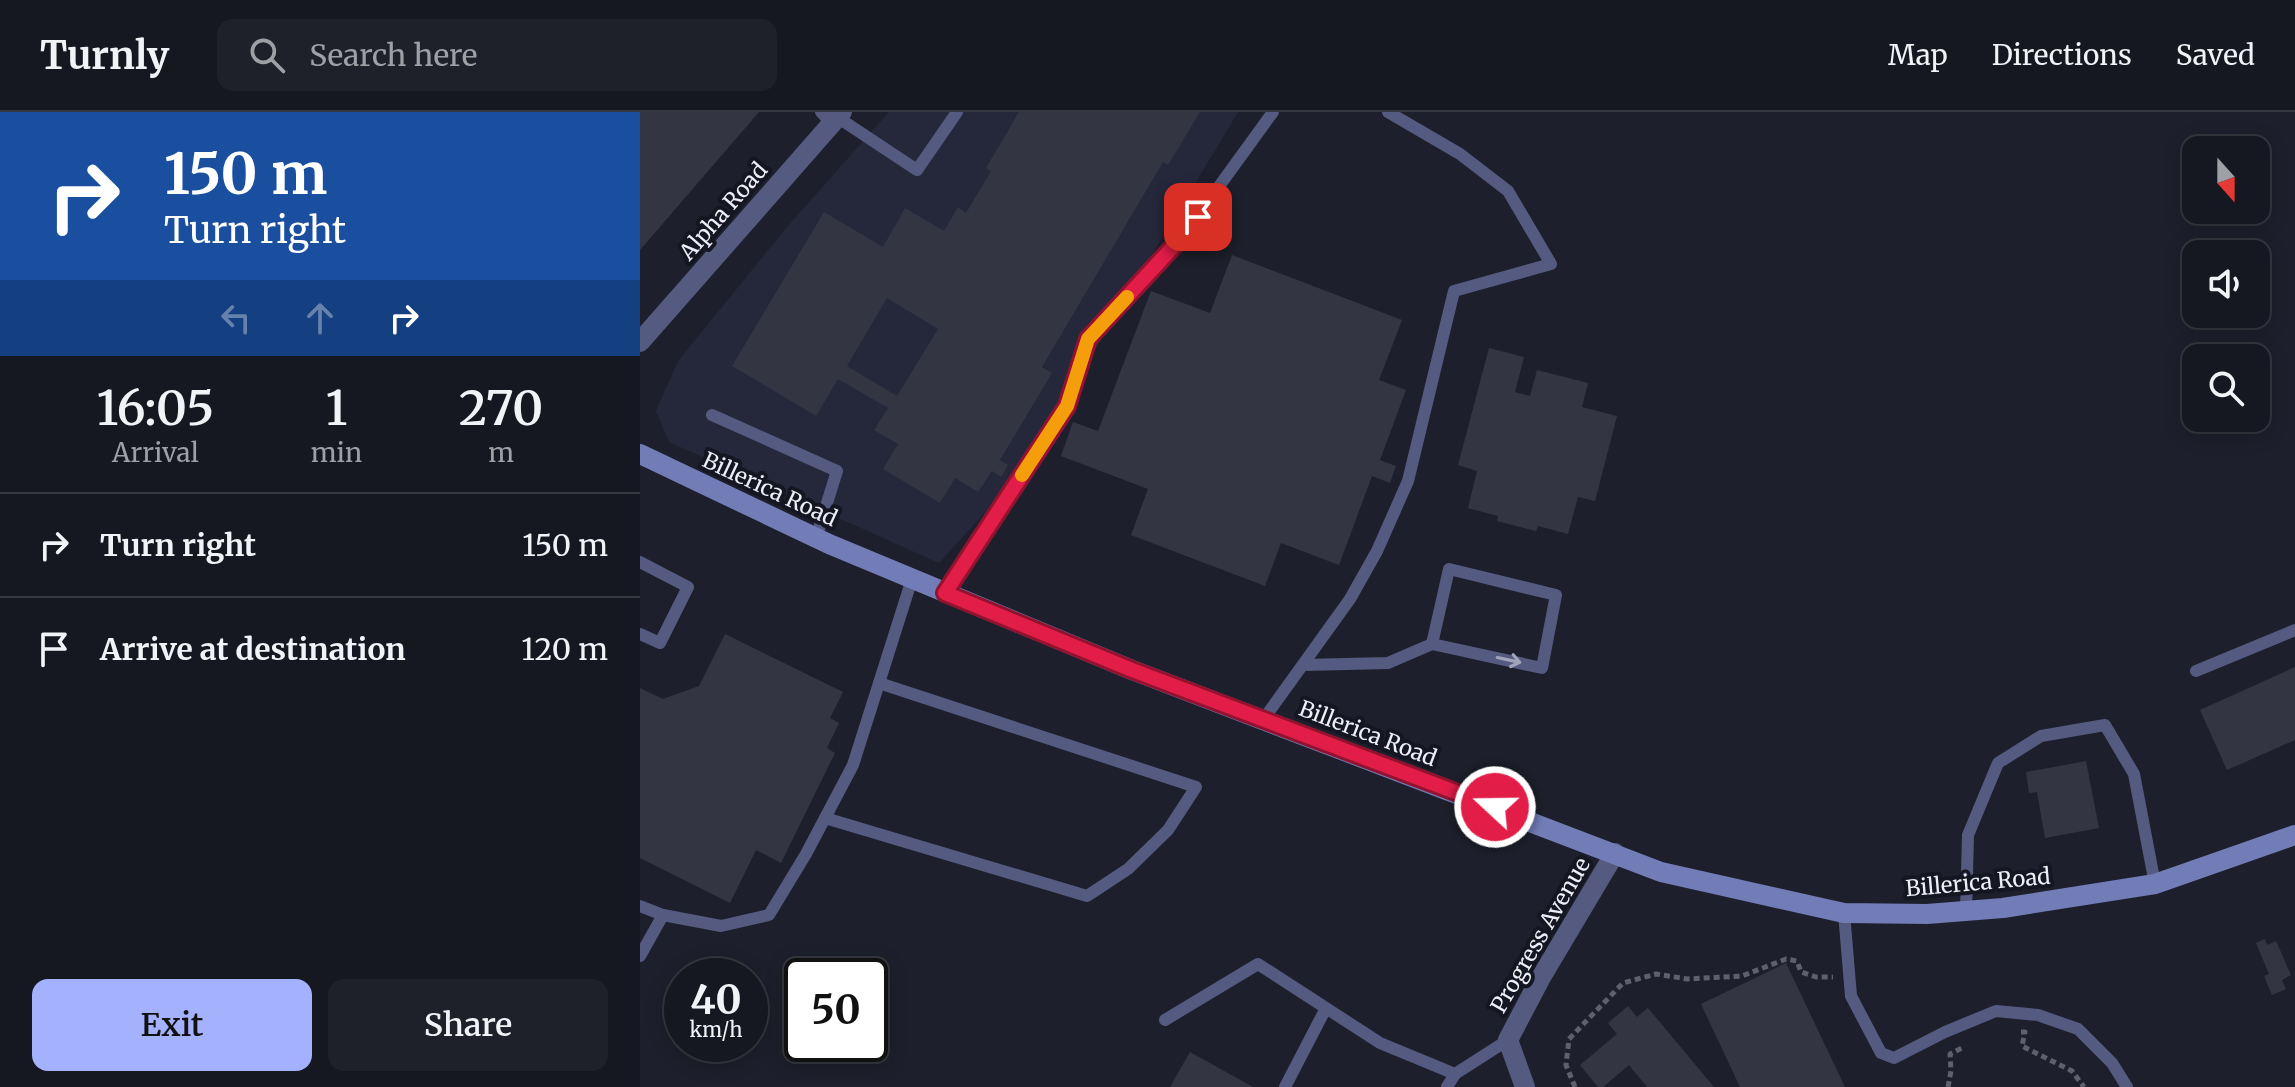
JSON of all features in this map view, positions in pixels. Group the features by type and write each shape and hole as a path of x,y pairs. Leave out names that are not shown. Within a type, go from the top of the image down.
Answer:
{"main road":[{"name":"Billerica Road","path":"640,454 816,538 1132,670 1661,872 1844,913 1927,914 2003,908 2155,884 2295,835"}],"street":[{"name":"Alpha Road","path":"640,342 833,116"},
{"name":"Progress Avenue","path":"1525,1087 1508,1040 1540,979 1615,853"}],"lane":[{"path":"833,116 917,170 957,112"},
{"path":"945,593 1067,406 1088,339 1183,236 1273,112"},
{"path":"1263,720 1350,599 1371,563 1408,481 1454,291 1551,264 1508,191 1460,154 1388,112"},
{"path":"712,415 837,471 816,538"},
{"path":"640,562 688,587 660,643 640,634"},
{"path":"1304,665 1388,663 1432,644 1542,668 1556,595 1449,569 1432,644"},
{"path":"640,906 663,915 721,926 769,915 853,765 912,579"},
{"path":"2196,671 2295,630"},
{"path":"825,818 1087,896 1128,869 1168,830 1196,787 879,683"},
{"path":"1966,911 1968,835 1998,763 2041,736 2105,725 2134,774 2155,884"},
{"path":"1844,913 1851,996 1881,1053 1894,1058 1996,1011 2038,1015 2078,1029 2112,1063 2127,1087"},
{"path":"640,956 663,915"},
{"path":"1165,1020 1258,964 1380,1043 1455,1074"},
{"path":"1285,1087 1325,1010"},
{"path":"1447,1087 1455,1074 1508,1040"}],"path":[{"path":"1575,1087 1566,1065 1569,1039 1623,983 1656,974 1687,979 1742,976 1786,959 1797,961 1801,972 1816,977 1850,978"},
{"path":"2016,1032 2025,1032 2022,1046 2072,1071 2084,1087"},
{"path":"1948,1087 1950,1054 1972,1044"}],"shaded area":[{"path":"889,112 1238,112 1021,473 939,563 669,442 656,411 678,361 787,227"}],"building":[{"path":"640,112 759,112 640,250"},
{"path":"1019,112 1200,112 1168,165 1163,162 1042,367 1052,373 1000,460 1008,465 1001,477 992,471 978,492 955,478 940,503 883,469 898,444 874,430 888,408 838,379 816,416 732,366 824,212 883,247 905,208 944,231 958,207 966,213 991,171 986,168","holes":["887,298 938,329 897,396 847,366"]},
{"path":"1232,255 1402,320 1379,380 1406,390 1380,460 1396,466 1390,483 1372,476 1339,565 1281,543 1265,586 1131,535 1148,489 1061,456 1073,422 1098,431 1151,291 1210,313"},
{"path":"1489,348 1524,357 1515,392 1530,396 1537,370 1588,383 1582,407 1617,416 1595,501 1578,497 1568,534 1538,526 1536,531 1497,521 1498,516 1468,508 1477,471 1458,465"},
{"path":"725,634 843,692 830,718 839,723 827,748 835,753 781,863 756,850 730,903 640,858 640,688 663,699 699,686"},
{"path":"2295,667 2295,740 2227,770 2200,710"},
{"path":"2086,761 2099,828 2045,838 2037,792 2029,793 2026,772"},
{"path":"2265,939 2267,945 2276,941 2291,975 2282,980 2286,989 2272,995 2264,976 2269,974 2256,943"},
{"path":"1786,963 1845,1087 1740,1087 1701,1004"},
{"path":"1628,1006 1637,1017 1648,1008 1714,1087 1647,1087 1629,1065 1603,1087 1598,1087 1580,1065 1617,1034 1608,1023"},
{"path":"1190,1052 1253,1087 1170,1087"}],"slow traffic":[{"path":"1022,475 1067,406 1088,339 1127,297"}],"route":[{"path":"1198,217 1088,339 1067,406 945,593 1132,670 1495,807"}]}
